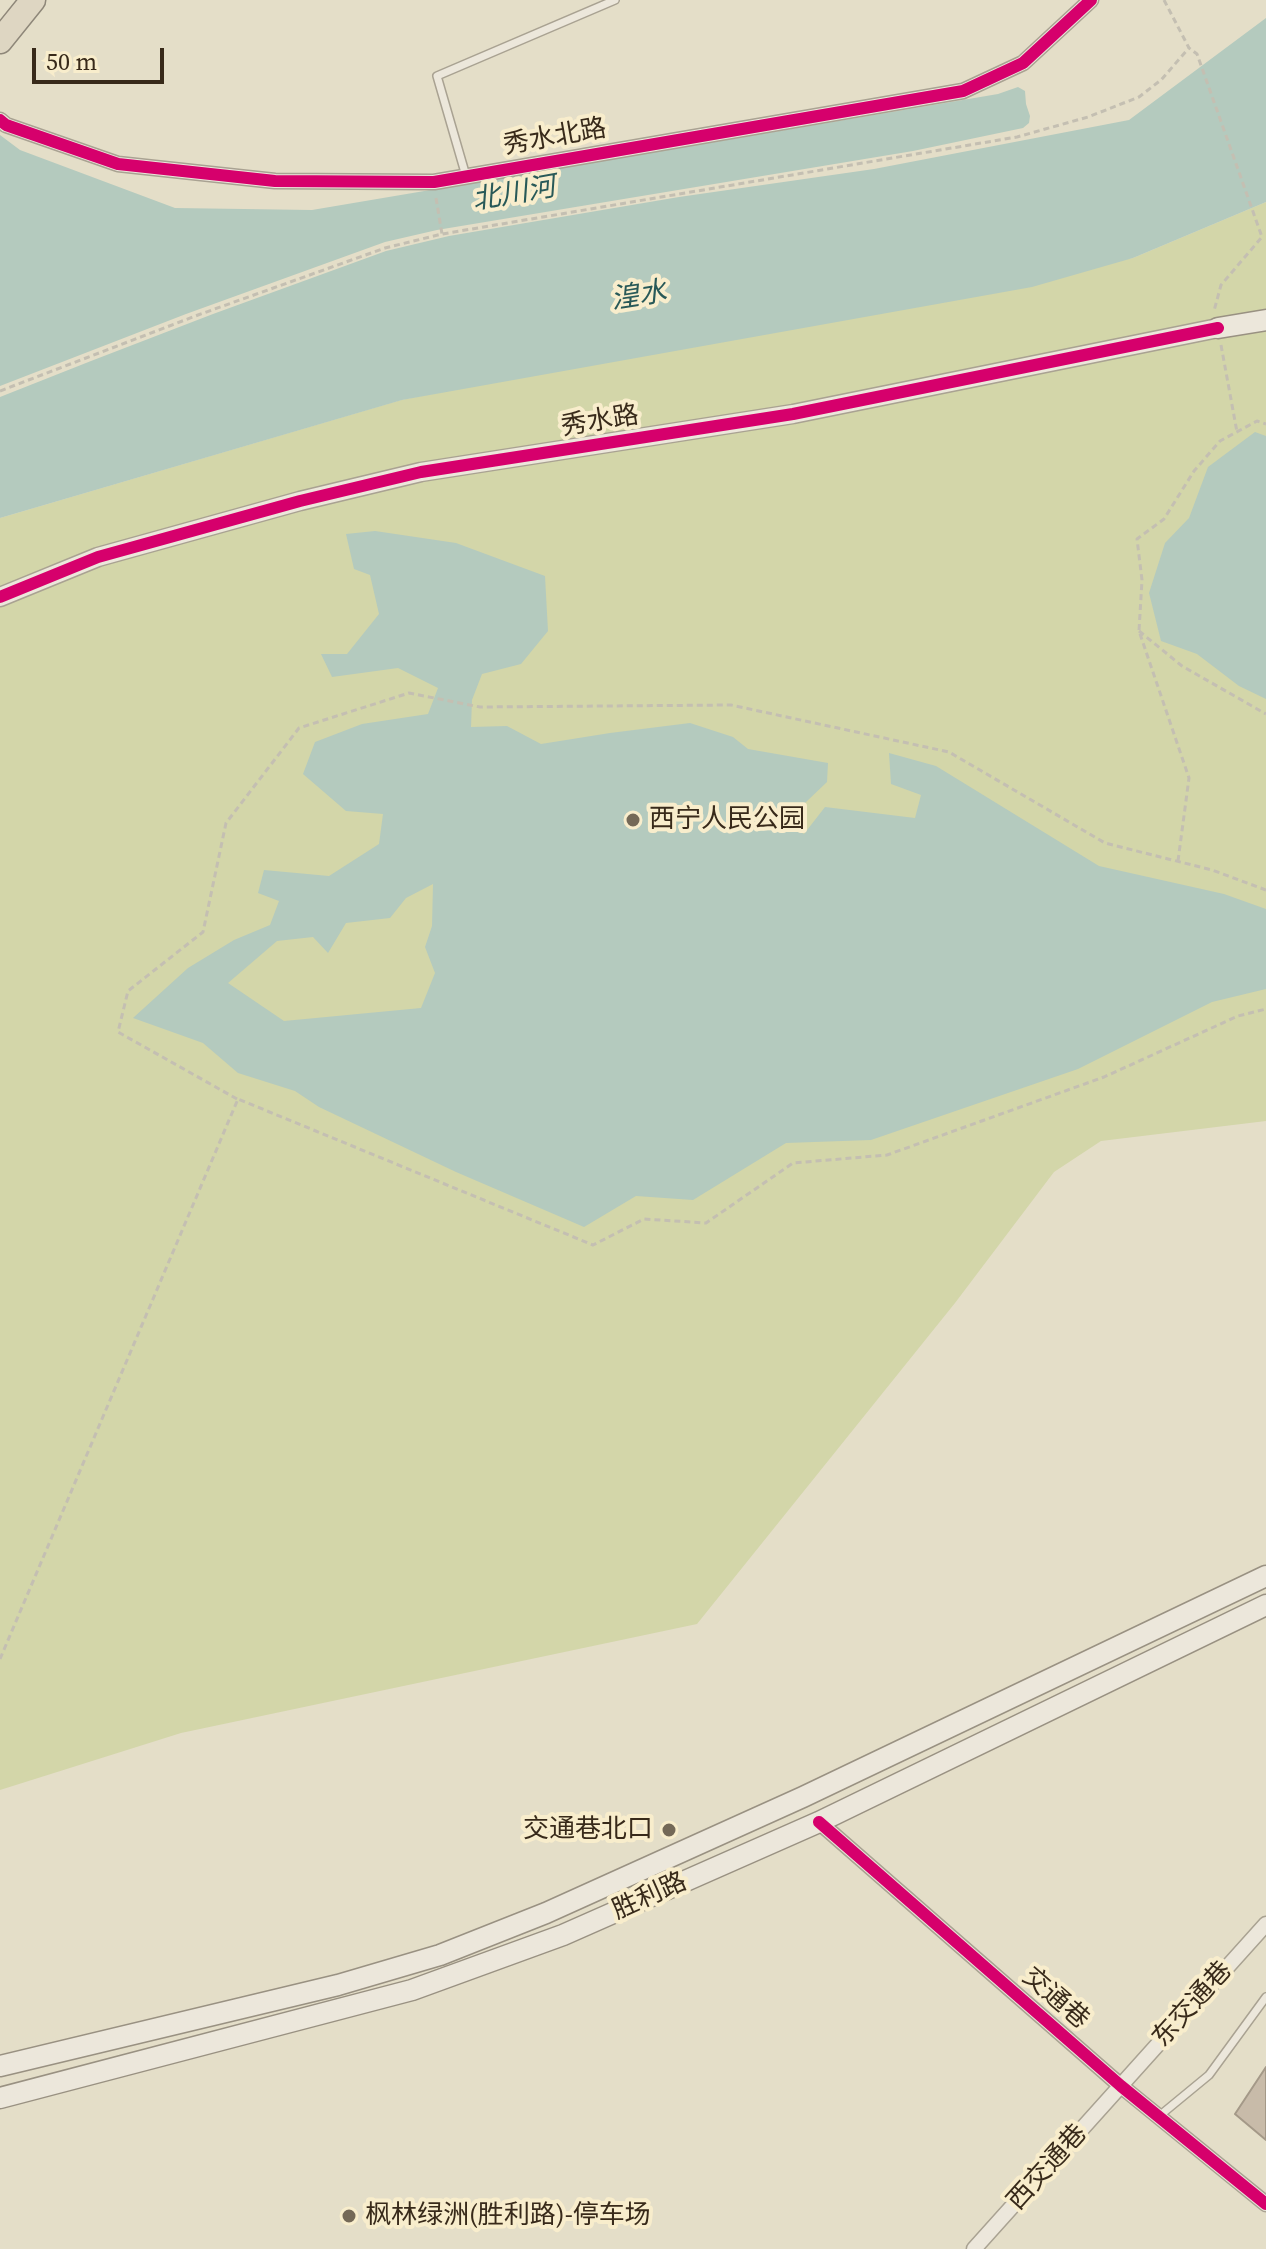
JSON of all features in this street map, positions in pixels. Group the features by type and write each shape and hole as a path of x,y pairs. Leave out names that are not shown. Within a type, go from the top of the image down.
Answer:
{"highway":[{"path":"0,41 33,0"}],"main road":[{"name":"秀水路","path":"1218,328 1266,320"},
{"name":"胜利路","path":"0,2066 338,1985 440,1955 546,1913 803,1797 1266,1576"},
{"name":"胜利路","path":"0,2098 412,1990 563,1935 819,1822 1266,1605"}],"street":[{"name":"秀水北路","path":"0,120 6,125 118,164 275,181 434,182 963,91 1023,63 1091,0"},
{"name":"秀水路","path":"0,597 98,557 300,501 421,472 793,414 1218,328"},
{"name":"交通巷","path":"819,1822 1121,2086 1266,2204"},
{"name":"东交通巷","path":"1121,2086 1266,1924"},
{"name":"西交通巷","path":"974,2249 1121,2086"}],"lane":[{"path":"466,176 437,76 615,0"},
{"path":"1158,2117 1209,2075 1266,1997"}],"path":[{"path":"1164,0 1189,48 1197,54 1264,237 1221,285 1214,313 1237,432"},
{"path":"0,391 385,248 442,234 1017,137 1088,117 1139,97 1161,80 1189,48"},
{"path":"434,187 442,234"},
{"path":"1178,862 1189,778 1139,631 1142,580 1137,539 1164,519 1194,471 1220,441 1257,421 1266,424"},
{"path":"1139,631 1182,666 1266,714"},
{"path":"1266,890 1212,870 1105,843 949,752 731,705 480,707 409,693 299,728 226,823 203,932 128,991 118,1032 238,1099 593,1245 644,1219 706,1223 793,1163 887,1155 1104,1077 1238,1016 1266,1009"},
{"path":"0,1659 238,1099"}],"green space":[{"name":"西宁人民公园","path":"1266,202 1266,1121 1101,1141 1054,1172 955,1303 697,1624 181,1733 0,1790 0,518 401,400 1133,258"}],"water":[{"name":"湟水","path":"1266,18 1266,202 1133,258 1032,287 402,400 0,518 0,397 91,361 386,251 449,236 679,197 874,169 1129,120"},
{"name":"北川河","path":"1018,87 1025,91 1030,116 1029,123 1023,128 913,151 437,230 385,242 0,386 0,135 20,150 175,208 312,210 998,94"},
{"path":"1255,432 1266,436 1266,699 1239,686 1197,654 1161,641 1149,593 1165,543 1189,518 1208,467"},
{"path":"375,531 456,543 545,576 548,631 521,664 482,674 472,700 471,727 507,726 541,744 690,723 733,737 748,749 828,763 827,782 785,822 804,834 825,807 915,818 921,795 891,784 889,753 936,766 1099,866 1224,894 1266,909 1266,989 1212,1002 1078,1069 871,1140 786,1143 693,1200 636,1196 584,1227 456,1172 319,1107 295,1091 238,1073 203,1043 133,1018 188,968 234,940 270,925 279,901 258,893 264,870 329,876 379,844 383,814 346,811 303,774 315,742 362,724 428,714 438,688 398,668 332,677 321,654 347,654 379,614 370,575 354,569 346,534","holes":["433,884 432,926 425,947 435,973 421,1008 284,1021 228,983 277,941 313,937 328,953 346,923 390,918 406,898"]}],"building":[{"path":"1266,2067 1266,2140 1235,2114"}],"cycle path":[{"path":"0,120 6,125 118,164 275,181 434,182 963,91 1023,63 1091,0"},
{"path":"0,597 98,557 300,501 421,472 793,414 1218,328"},
{"path":"819,1822 1121,2086 1266,2204"}],"place":[{"name":"西宁人民公园","path":"633,820"},
{"name":"交通巷北口","path":"669,1830"},
{"name":"枫林绿洲(胜利路)-停车场","path":"349,2216"}]}
